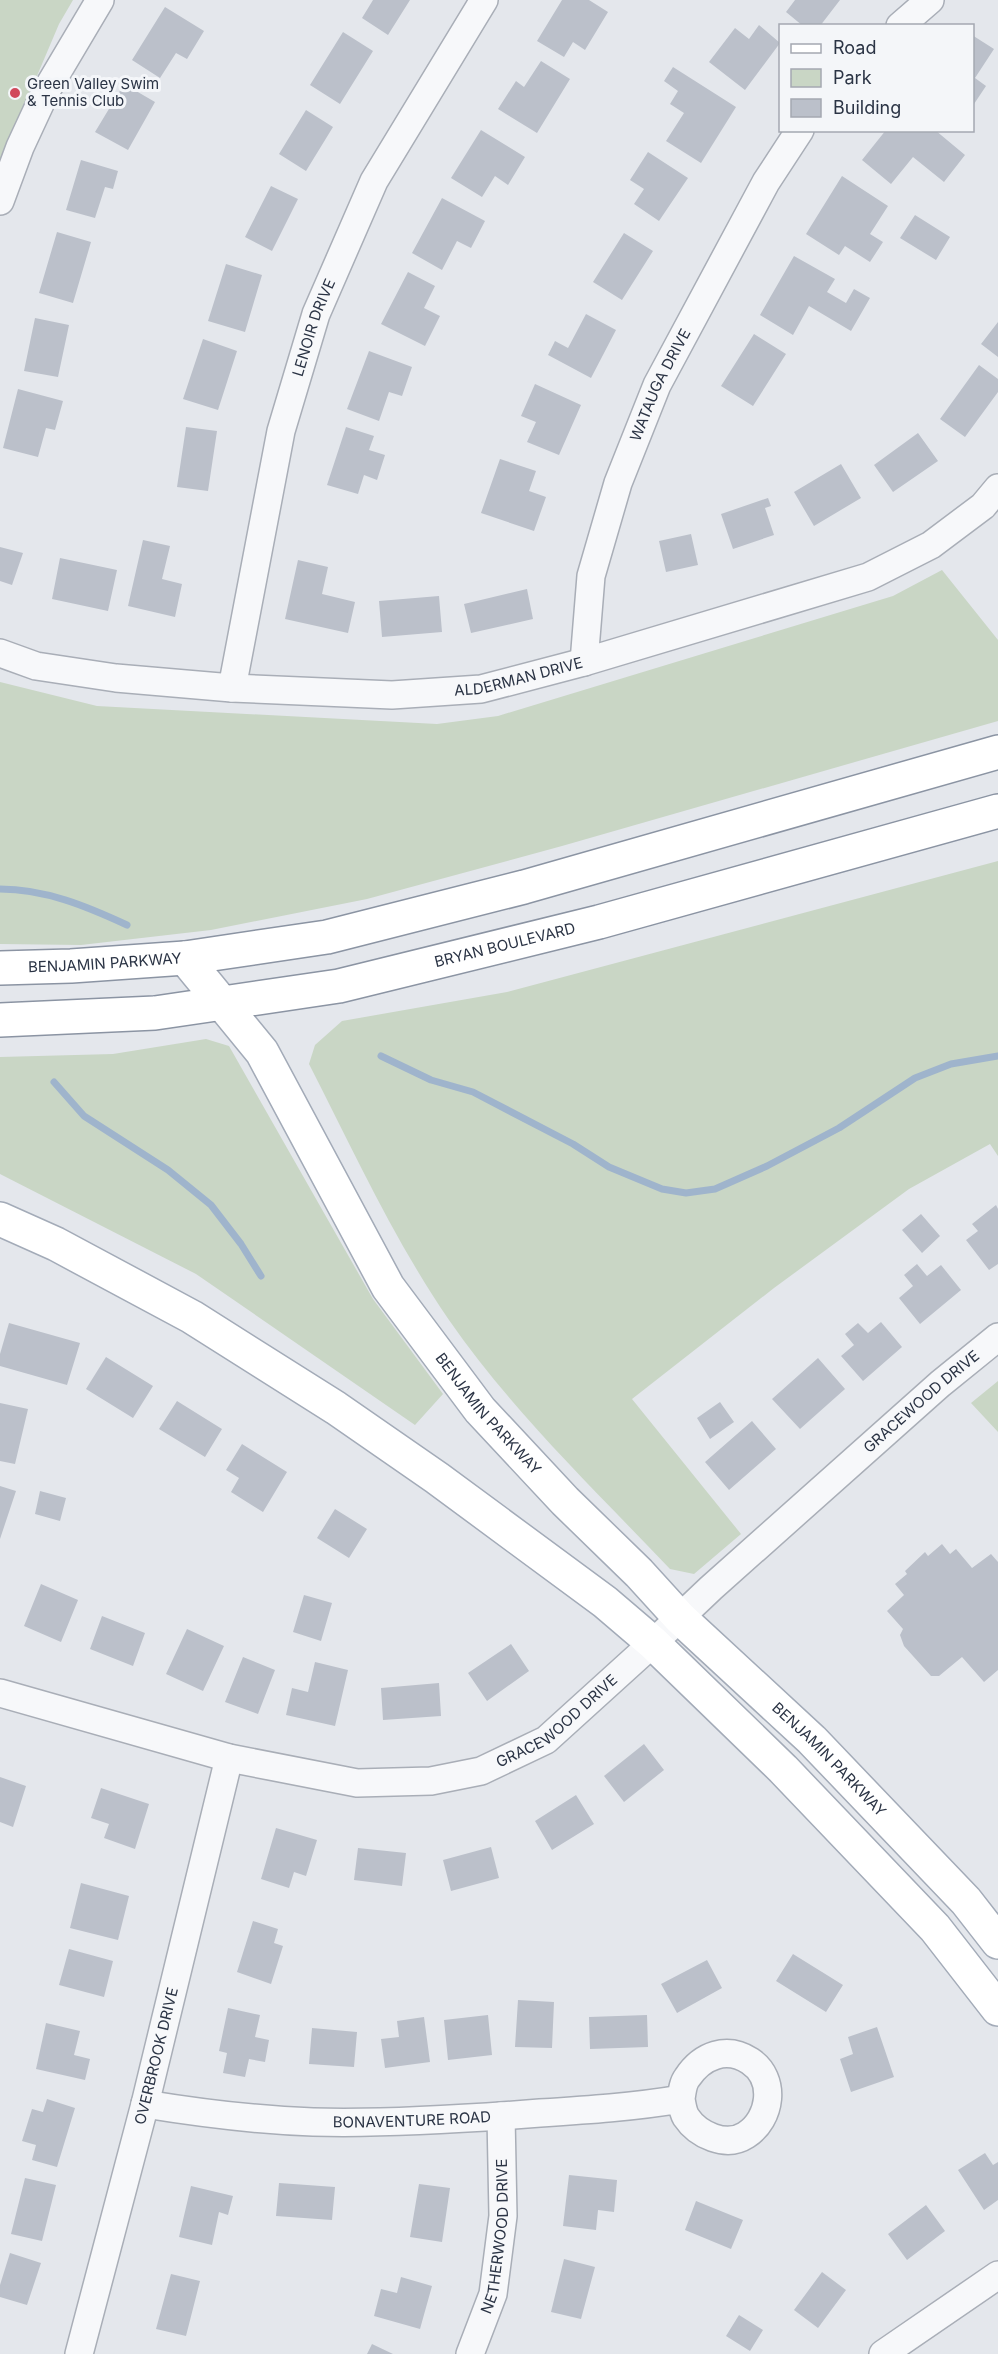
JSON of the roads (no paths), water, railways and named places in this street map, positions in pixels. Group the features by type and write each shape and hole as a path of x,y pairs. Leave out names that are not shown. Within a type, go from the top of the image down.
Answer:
{"main road":[{"path":"185,958 327,937 524,886 998,752"},
{"name":"BRYAN BOULEVARD","path":"0,1020 155,1013 339,986 577,928 998,811"},
{"name":"BENJAMIN PARKWAY","path":"0,968 71,966 185,958 262,1052 388,1287 480,1410 565,1501 639,1573 680,1618 812,1740 966,1901 998,1942"},
{"path":"0,1219 56,1244 192,1317 336,1408 437,1478 596,1595 653,1643 783,1769 936,1928 998,2009"}],"street":[{"path":"0,201 20,147 46,91 100,0"},
{"name":"LENOIR DRIVE","path":"232,688 281,431 316,314 374,181 484,0"},
{"path":"902,24 930,0"},
{"name":"WATAUGA DRIVE","path":"584,662 591,576 618,483 657,385 766,182 799,132"},
{"name":"ALDERMAN DRIVE","path":"0,653 36,666 116,678 232,688 392,695 482,689 584,662 868,577 931,545 983,506 998,488"},
{"name":"GRACEWOOD DRIVE","path":"0,1693 229,1758 357,1783 431,1781 481,1771 546,1740 711,1588 932,1392 998,1337"},
{"name":"OVERBROOK DRIVE","path":"79,2354 145,2104 229,1758"},
{"name":"BONAVENTURE ROAD","path":"145,2104 198,2113 312,2122 501,2116 652,2104 681,2099"},
{"name":"NETHERWOOD DRIVE","path":"470,2354 494,2294 503,2216 501,2116"},
{"path":"883,2354 998,2275"}],"waterway":[{"path":"0,889 49,895 81,905 127,925"},
{"path":"381,1056 431,1080 473,1092 573,1144 609,1167 662,1189 686,1193 715,1189 767,1166 839,1128 915,1078 951,1064 998,1056"},
{"path":"54,1082 84,1116 168,1170 211,1205 241,1244 261,1276"}],"place":[{"name":"Green Valley Swim & Tennis Club","path":"15,93"}]}
